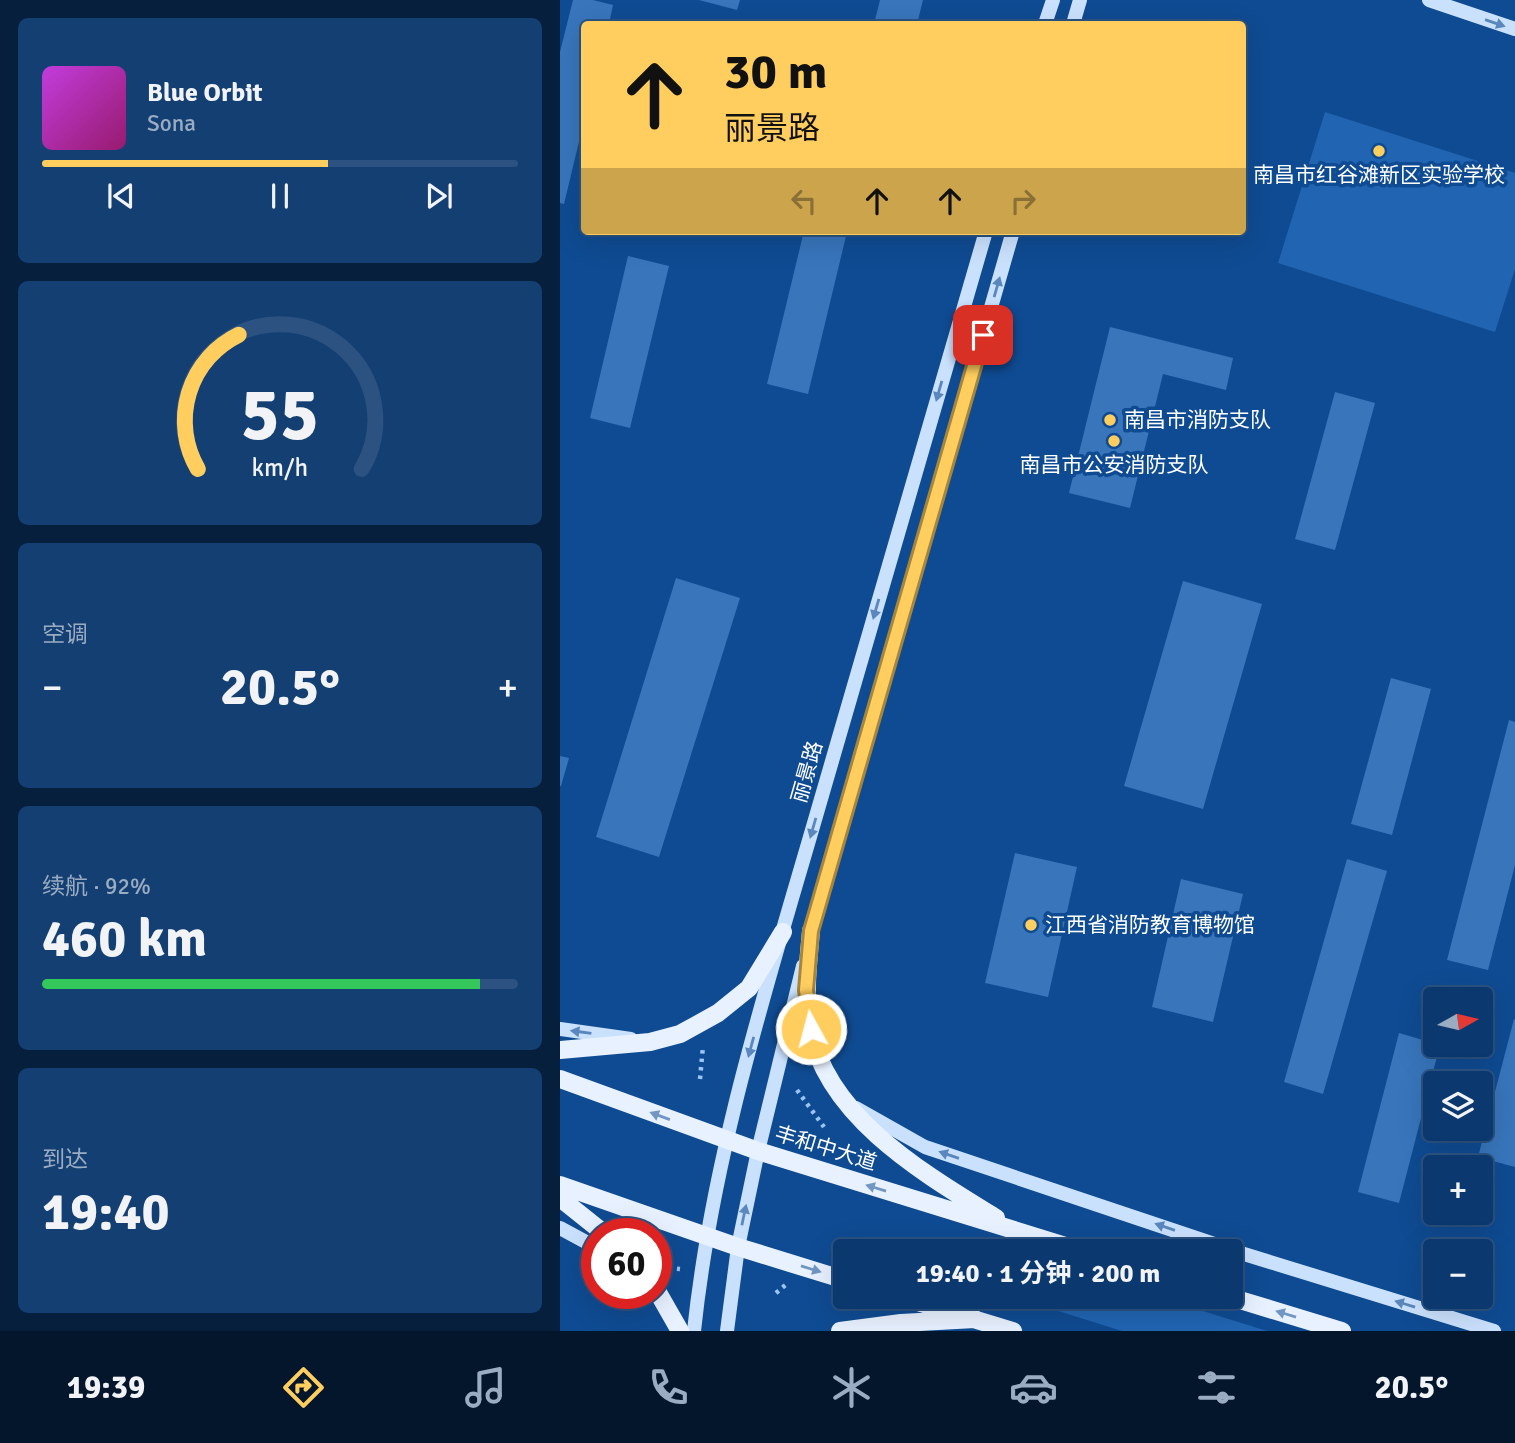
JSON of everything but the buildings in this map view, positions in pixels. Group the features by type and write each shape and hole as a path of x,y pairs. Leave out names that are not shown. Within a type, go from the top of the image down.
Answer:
{"main road":[{"path":"811,931 806,990 811,1029 821,1064 845,1101 885,1143 944,1186 1017,1231"},
{"path":"560,1050 650,1042 680,1034 718,1013 749,988 783,932"},
{"name":"丰和中大道","path":"560,1079 758,1151 1043,1239"},
{"path":"560,1185 738,1247 833,1276"},
{"path":"560,1198 585,1218"},
{"path":"1243,1301 1342,1331"},
{"path":"667,1309 680,1331"},
{"path":"941,1309 1013,1331"},
{"path":"840,1331 901,1323 975,1319"}],"street":[{"path":"1046,21 1053,0"},
{"path":"1074,21 1080,0"},
{"path":"1429,0 1515,29"},
{"name":"丽景路","path":"694,1331 706,1236 726,1140 783,932 985,235"},
{"path":"727,1331 738,1247 758,1151 811,931 1012,235"},
{"path":"560,1029 650,1042"},
{"path":"845,1101 925,1147 1244,1254 1494,1331"},
{"path":"560,1228 581,1239"}],"path":[{"path":"700,1079 703,1046"},
{"path":"797,1090 824,1127"},
{"path":"672,1268 680,1269"}],"shaded area":[{"path":"1325,112 1515,173 1515,269 1495,332 1278,263"},
{"path":"1052,1309 1196,1309 1267,1331 1122,1331"}],"place":[{"name":"南昌市红谷滩新区实验学校","path":"1379,151"},
{"name":"南昌市消防支队","path":"1110,420"},
{"name":"南昌市公安消防支队","path":"1114,441"},
{"name":"江西省消防教育博物馆","path":"1031,925"}],"route":[{"path":"811,1029 806,990 811,931 983,335"}]}
